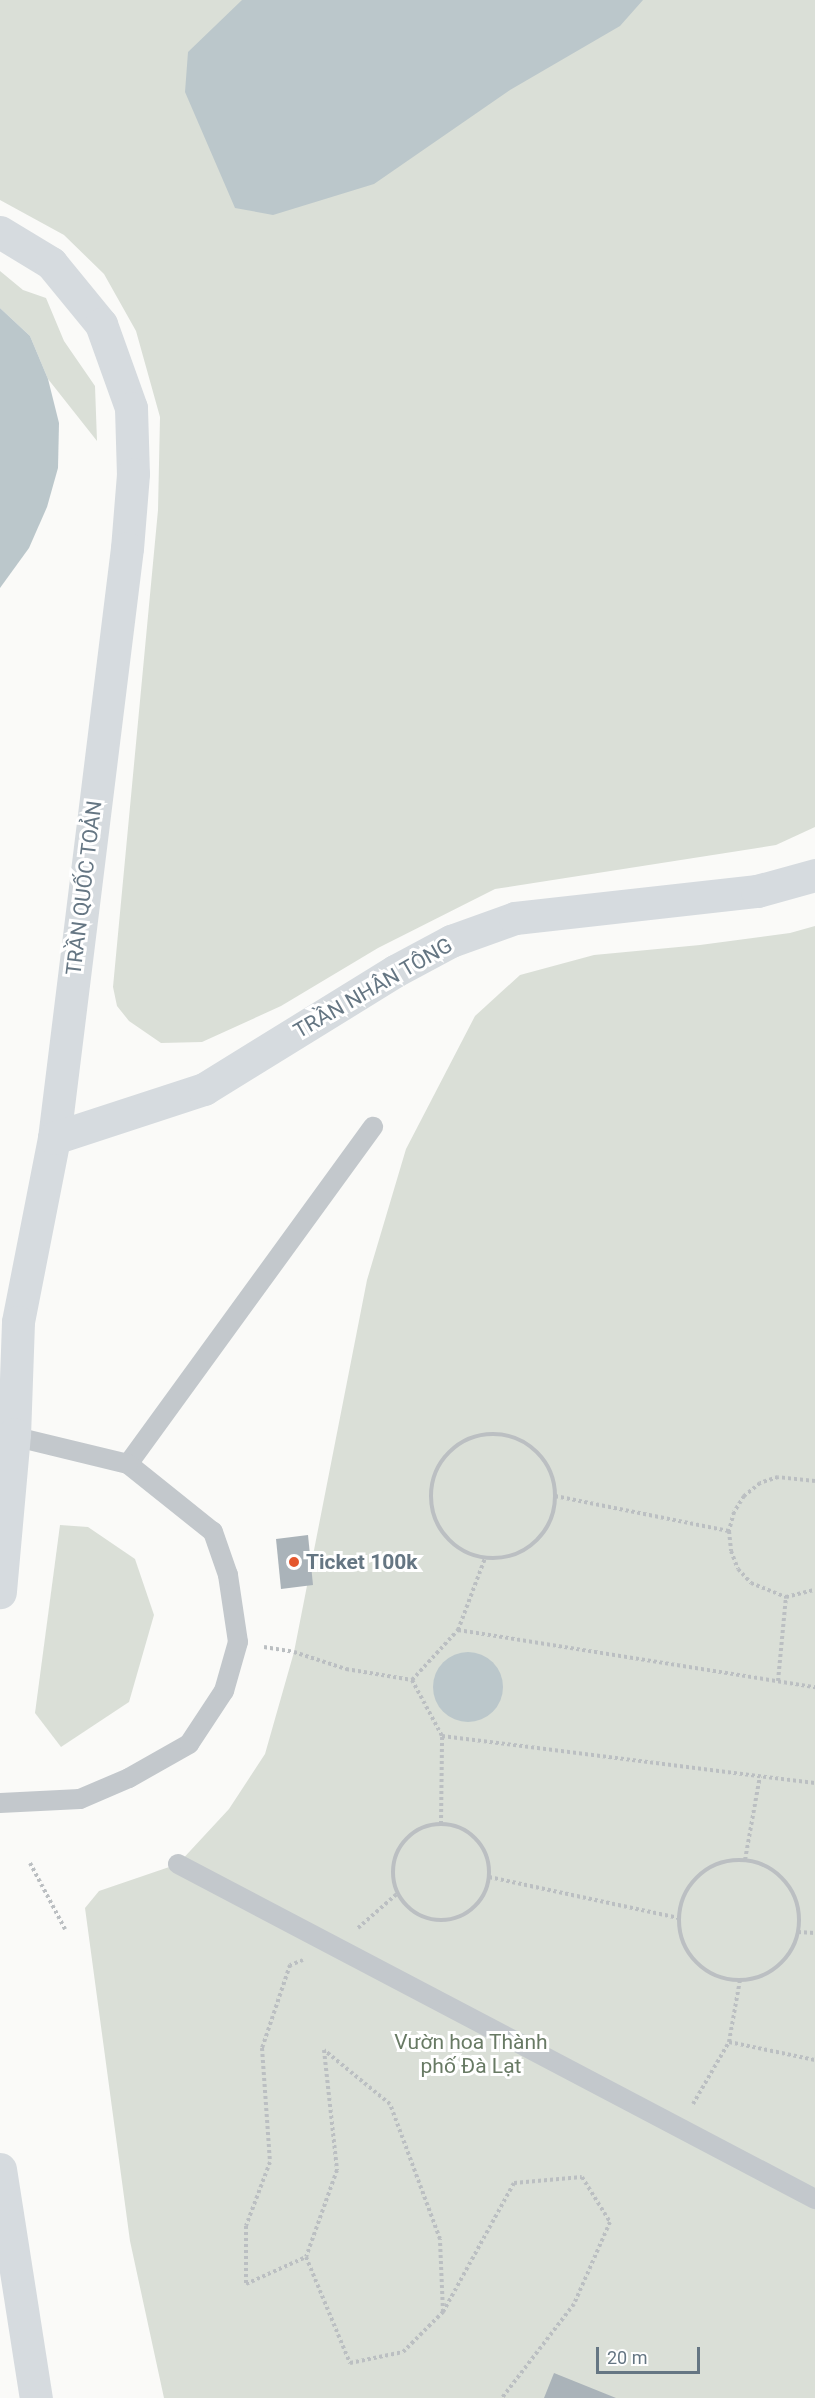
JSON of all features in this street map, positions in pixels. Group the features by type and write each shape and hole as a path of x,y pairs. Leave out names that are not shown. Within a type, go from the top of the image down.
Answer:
{"main road":[{"name":"TRẦN QUỐC TOẢN","path":"0,232 51,263 101,324 130,408 133,474 127,549 54,1138 18,1322 7,1434 0,1592"},
{"name":"TRẦN NHÂN TÔNG","path":"54,1138 204,1089 395,971 452,941 515,918 757,891 815,875"},
{"path":"0,2169 36,2398"}],"lane":[{"path":"128,1464 373,1126"},
{"path":"0,1803 80,1799 129,1778 189,1744 224,1691 238,1642 228,1575 213,1532 128,1464 7,1434"},
{"path":"178,1864 815,2199"}],"path":[{"path":"487,1434 507,1435 526,1443 542,1457 552,1476 555,1496 552,1517 542,1535 526,1549 506,1557 485,1558 466,1553 450,1541 437,1525 431,1506 431,1486 438,1467 450,1451 467,1439 487,1434"},
{"path":"815,1481 778,1476 760,1483 739,1504 729,1531 731,1551 738,1569 751,1583 786,1597 815,1590"},
{"path":"555,1496 729,1531"},
{"path":"412,1680 458,1630 485,1558"},
{"path":"778,1681 786,1597"},
{"path":"458,1630 815,1687"},
{"path":"238,1642 294,1652 346,1669 412,1680"},
{"path":"412,1680 442,1736 441,1824"},
{"path":"442,1736 815,1783"},
{"path":"745,1860 760,1776"},
{"path":"441,1824 471,1834 482,1846 489,1877 476,1905 449,1919 419,1914 398,1893 393,1878 400,1847 425,1827 441,1824"},
{"path":"745,1860 764,1864 781,1876 793,1892 799,1911 798,1932 791,1951 778,1966 760,1976 740,1980 712,1973 690,1954 681,1937 679,1918 683,1899 707,1869 726,1861 745,1860"},
{"path":"30,1863 65,1929"},
{"path":"489,1877 679,1918"},
{"path":"306,2257 246,2284 246,2226 270,2162 261,2048 290,1965 335,1947 398,1893"},
{"path":"798,1932 815,1933"},
{"path":"679,2128 729,2042 740,1980"},
{"path":"729,2042 815,2060"},
{"path":"443,2312 440,2239 390,2104 324,2050 337,2170 306,2257 350,2363 403,2352 443,2312 514,2183 582,2177 610,2222 574,2304 502,2398"}],"green space":[{"path":"0,0 815,0 815,827 776,845 495,889 378,948 281,1006 202,1042 161,1043 129,1021 117,1006 113,987 158,510 160,417 136,331 104,274 64,235 0,200"},
{"path":"0,271 23,290 46,298 64,341 95,386 97,441 48,379 30,336 0,308"},
{"name":"Vườn hoa Thành phố Đà Lạt","path":"815,926 815,2398 164,2398 130,2241 85,1908 99,1891 178,1864 229,1809 265,1754 294,1652 367,1280 406,1149 475,1016 520,975 594,955 700,945 790,933"},
{"path":"60,1525 88,1527 135,1559 154,1615 129,1702 61,1747 35,1713"}],"shaded area":[{"path":"242,0 643,0 620,26 510,90 374,184 273,215 235,208 185,92 188,52"},
{"path":"0,308 30,336 48,379 59,423 58,468 47,507 29,548 0,588"},
{"path":"475,1652 488,1658 497,1667 501,1673 503,1687 501,1701 493,1712 482,1720 461,1722 443,1712 435,1701 433,1680 443,1662 454,1654"}],"building":[{"name":"Ticket 100k","path":"308,1535 313,1585 281,1589 276,1539"},
{"path":"554,2373 616,2398 544,2398"}],"place":[{"name":"Ticket 100k","path":"294,1562"}]}
